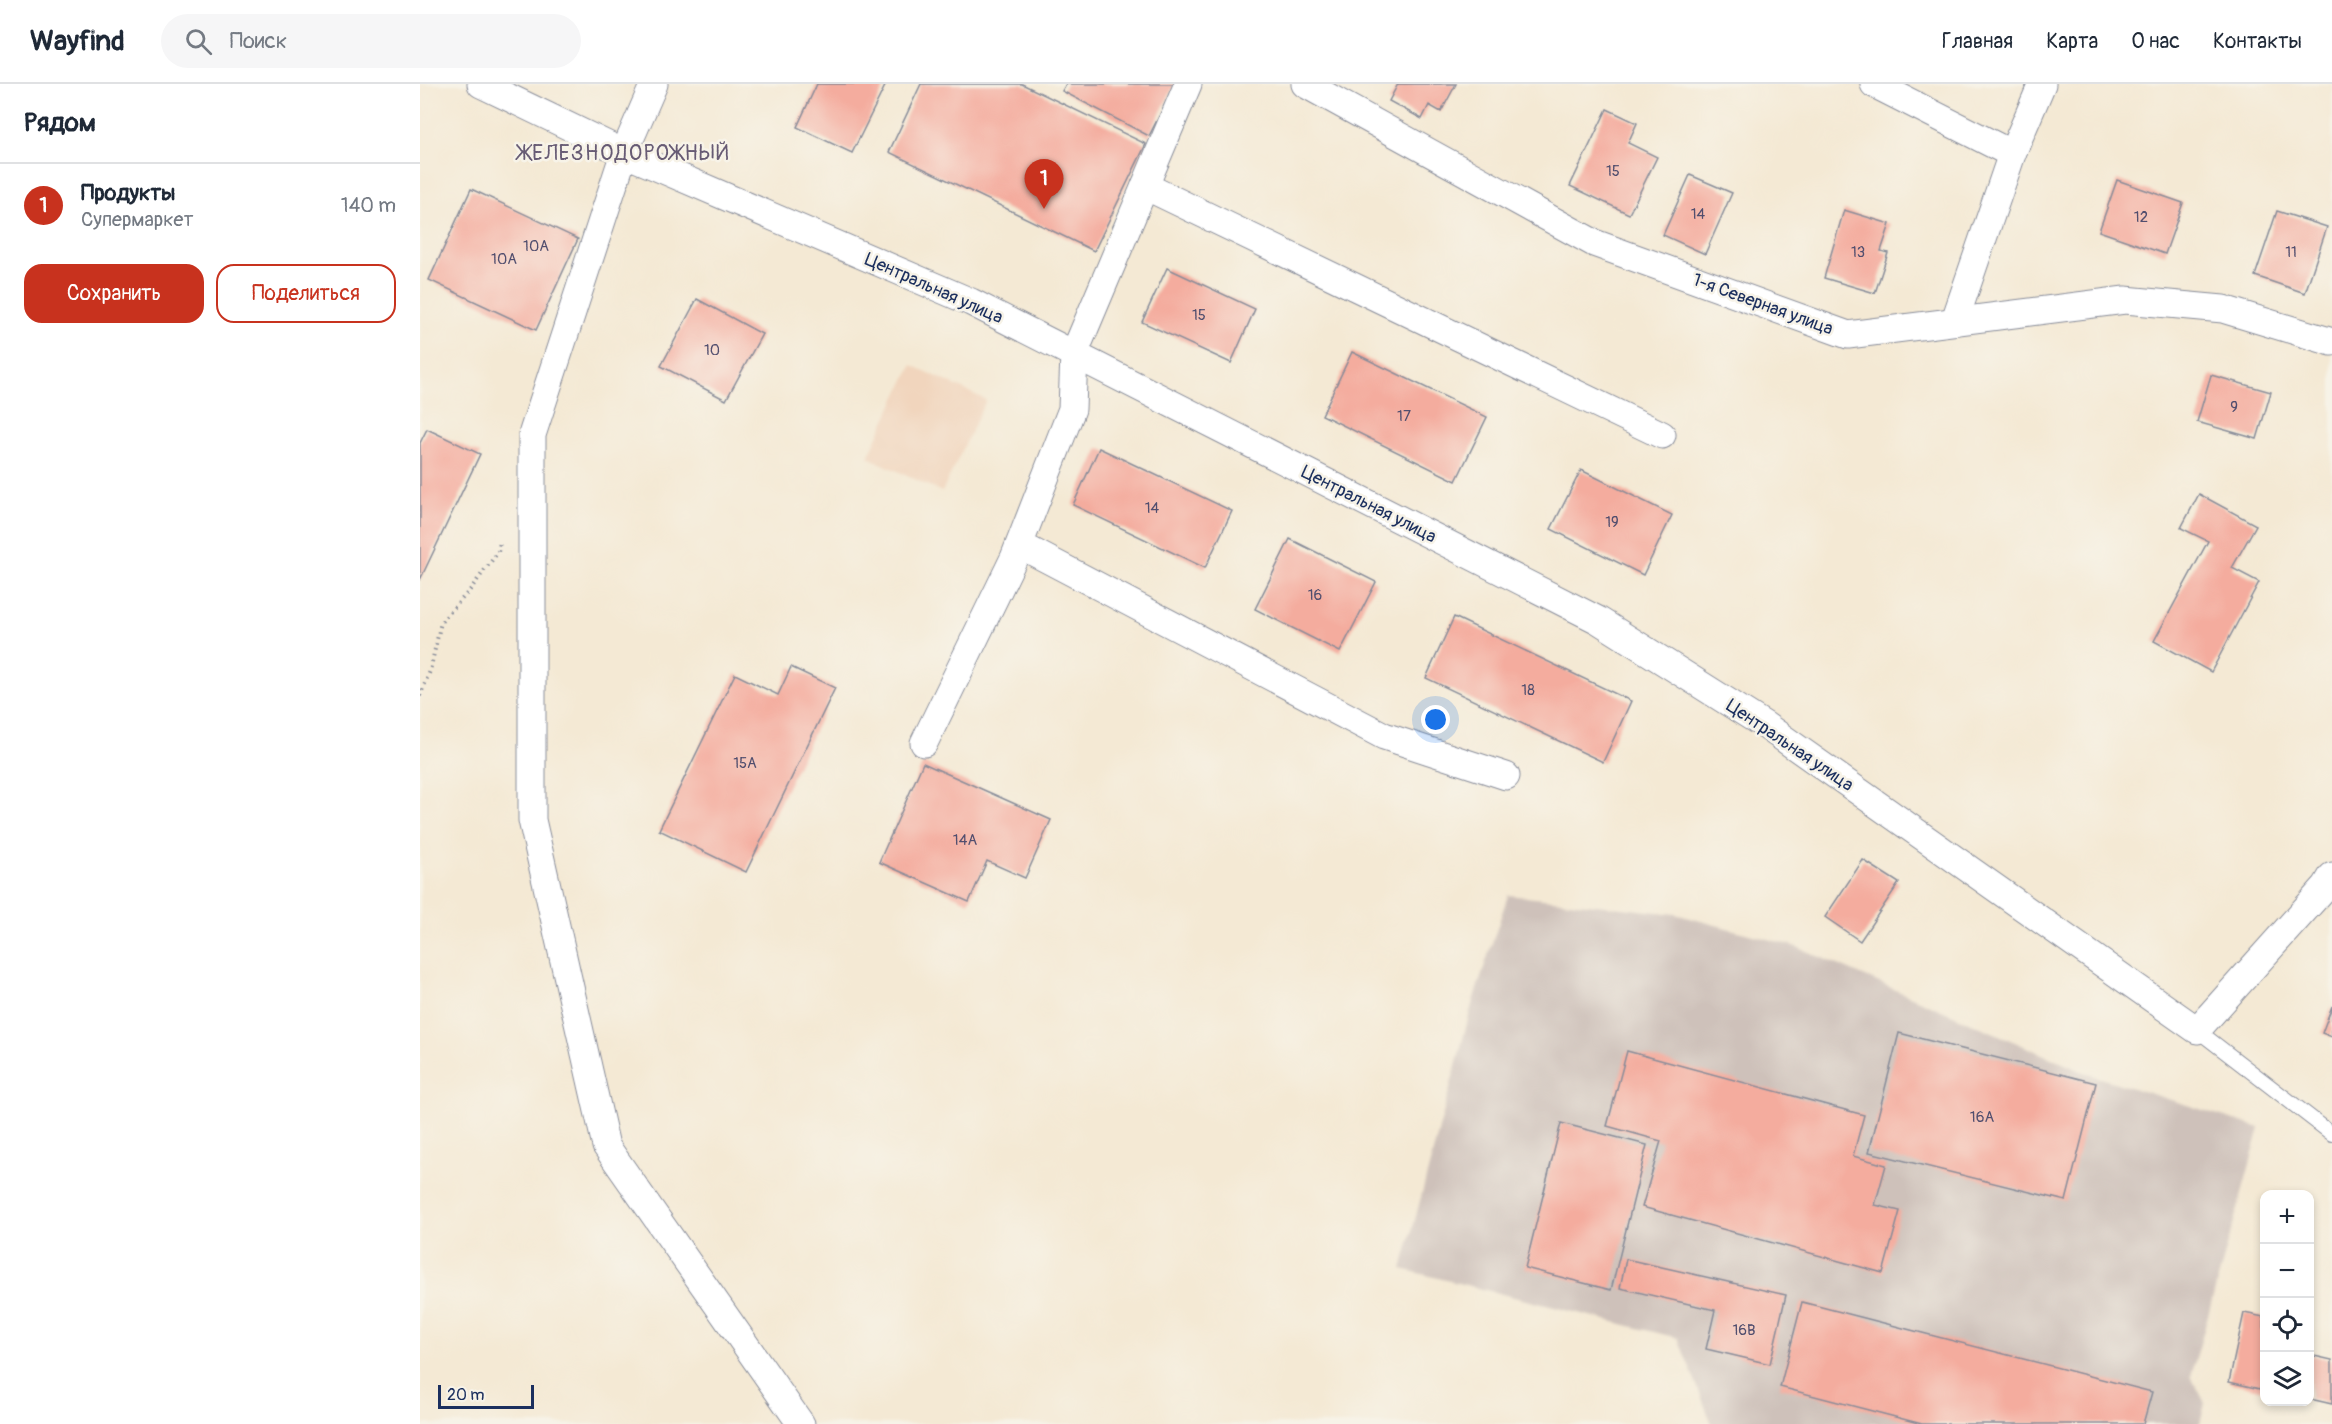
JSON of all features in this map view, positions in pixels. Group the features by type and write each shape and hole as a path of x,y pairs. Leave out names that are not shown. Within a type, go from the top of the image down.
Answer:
{"street":[{"name":"Центральная улица","path":"481,84 624,153 971,302 1598,620 1766,726 2197,1030"},
{"path":"654,84 624,153 532,435 532,820 606,1146 801,1424"},
{"path":"924,742 1020,545 1072,409 1074,354 1188,84"},
{"name":"1-я Северная улица","path":"1305,84 1584,237 1616,251 1848,335 2125,300 2223,309 2332,342"},
{"path":"1874,84 2012,154"},
{"path":"1955,320 2012,154 2042,84"},
{"path":"1145,186 1662,435"},
{"path":"1020,545 1384,736 1506,776"},
{"path":"2197,1030 2326,886 2332,876"}],"lane":[{"path":"2197,1030 2332,1134"}],"path":[{"path":"420,696 430,671 441,622 470,590 498,552 501,541"}],"shaded area":[{"path":"912,365 986,400 942,492 868,457"},
{"path":"1508,895 1675,914 1797,947 2088,1074 2260,1128 2191,1376 2205,1403 2200,1424 1712,1424 1678,1338 1402,1269 1473,1001"}],"building":[{"path":"817,84 886,84 852,153 797,127"},
{"path":"921,84 1022,84 1146,144 1094,251 889,152"},
{"path":"1066,84 1175,84 1149,136 1062,91"},
{"path":"1398,84 1456,84 1441,112 1429,105 1422,119 1389,101"},
{"path":"1607,109 1637,123 1628,143 1657,157 1629,214 1570,186"},
{"path":"1690,175 1732,193 1705,254 1663,235"},
{"path":"2117,180 2183,203 2165,254 2099,231"},
{"path":"471,189 578,239 536,330 429,280"},
{"path":"1844,210 1890,224 1881,251 1888,253 1875,293 1824,278"},
{"path":"2277,211 2327,227 2305,293 2255,276"},
{"path":"1167,268 1255,309 1231,363 1142,322"},
{"path":"697,299 762,334 726,400 661,366"},
{"path":"1352,352 1487,417 1456,481 1322,415"},
{"path":"2211,375 2271,392 2257,439 2197,422"},
{"path":"427,429 480,454 420,580 420,443"},
{"path":"1099,448 1232,511 1205,568 1073,505"},
{"path":"1581,470 1672,515 1643,575 1551,529"},
{"path":"2199,494 2256,525 2232,568 2259,582 2211,672 2154,641 2208,541 2181,528"},
{"path":"1290,539 1376,582 1340,652 1255,609"},
{"path":"1454,617 1631,701 1603,762 1426,678"},
{"path":"791,667 835,688 746,872 659,830 735,674 778,695"},
{"path":"923,763 1051,820 1025,878 987,861 969,902 879,862"},
{"path":"1863,860 1899,883 1860,941 1825,917"},
{"path":"2332,1006 2332,1037 2322,1033"},
{"path":"1899,1033 2096,1083 2066,1201 1869,1152"},
{"path":"1627,1051 1864,1115 1853,1156 1886,1165 1875,1205 1900,1211 1883,1273 1642,1207 1661,1141 1607,1126"},
{"path":"1561,1123 1647,1145 1611,1290 1525,1268"},
{"path":"1626,1259 1786,1295 1770,1364 1706,1349 1715,1310 1620,1288"},
{"path":"1802,1302 2152,1392 2143,1424 1922,1424 1780,1387"},
{"path":"2244,1313 2260,1316 2260,1389 2229,1382"},
{"path":"2314,1356 2332,1360 2332,1404 2314,1400"}],"place":[{"name":"Продукты","path":"1044,209"}],"district":[{"name":"ЖЕЛЕЗНОДОРОЖНЫЙ","path":"624,153"}]}
